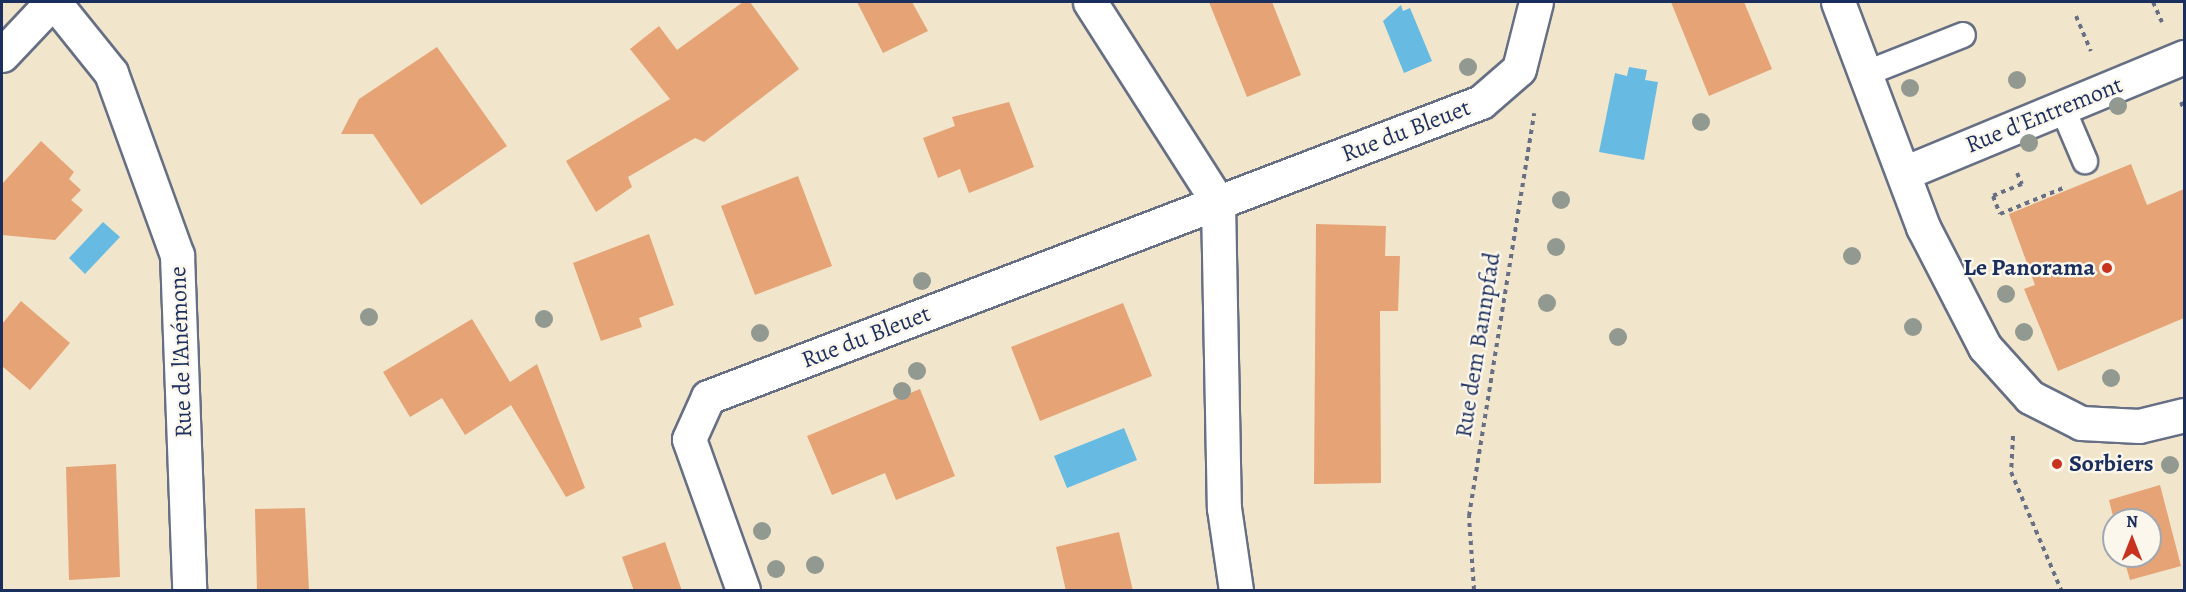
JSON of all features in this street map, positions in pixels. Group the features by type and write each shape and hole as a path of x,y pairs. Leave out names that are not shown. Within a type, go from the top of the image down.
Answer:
{"street":[{"path":"2,56 53,2"},
{"name":"Rue de l'Anémone","path":"53,2 111,74 177,255 189,591"},
{"path":"1090,2 1218,202 1224,508 1236,591"},
{"name":"Rue du Bleuet","path":"743,591 689,439 708,397 1481,102 1519,69 1536,2"},
{"path":"1838,2 1867,73 1923,227 1985,347 2030,397 2081,423 2139,426 2184,415"},
{"name":"Rue d'Entremont","path":"1904,173 2184,57"}],"lane":[{"path":"1867,73 1963,35"},
{"path":"2062,107 2085,161"}],"path":[{"path":"2153,2 2165,31"},
{"path":"2076,16 2096,61"},
{"name":"Rue dem Bannpfad","path":"1474,591 1469,516 1535,106"},
{"path":"2016,169 2022,184 1993,196 2000,214 2076,183"},
{"path":"2030,397 2014,411 2011,472 2061,591"}],"water":[{"path":"1401,5 1403,11 1410,8 1432,61 1404,73 1383,21"},
{"path":"1629,67 1647,70 1645,80 1658,82 1644,160 1599,152 1615,73 1627,76"},
{"path":"103,222 120,237 85,274 69,258"},
{"path":"1124,428 1137,460 1067,488 1054,456"}],"building":[{"path":"743,2 750,2 799,69 704,142 695,138 628,177 632,187 596,212 566,161 670,99 630,49 659,26 677,50"},
{"path":"857,2 912,2 928,31 883,53"},
{"path":"1209,2 1272,2 1301,75 1247,97"},
{"path":"1671,2 1744,2 1772,69 1709,96"},
{"path":"437,47 507,146 421,205 373,134 341,134 359,99"},
{"path":"1009,102 1034,167 969,193 960,169 938,178 923,138 955,126 952,117"},
{"path":"41,141 74,172 69,179 81,190 71,200 83,210 55,240 2,235 2,184"},
{"name":"Le Panorama","path":"2131,164 2147,205 2184,189 2184,318 2058,371 2024,289 2035,285 2009,214"},
{"path":"798,176 832,266 755,295 721,206"},
{"path":"1316,224 1386,226 1385,256 1400,256 1398,311 1380,311 1381,483 1314,484"},
{"path":"649,234 674,305 639,318 642,327 601,341 573,263"},
{"path":"21,301 70,343 30,390 2,366 2,324"},
{"path":"1123,303 1152,376 1040,421 1011,347"},
{"path":"472,319 510,382 537,364 585,488 566,497 511,405 465,435 442,398 410,417 383,372"},
{"path":"920,389 955,476 896,500 885,473 832,495 807,436"},
{"path":"116,464 120,577 69,580 66,467"},
{"path":"2160,485 2181,566 2130,580 2126,568 2162,568 2162,508 2111,508 2109,500"},
{"path":"305,508 309,591 257,591 255,509"},
{"path":"1119,532 1133,591 1066,591 1056,547"},
{"path":"665,542 682,591 634,591 622,557"}],"place":[{"name":"Le Panorama","path":"2107,268"},
{"name":"Sorbiers","path":"2057,464"}]}
